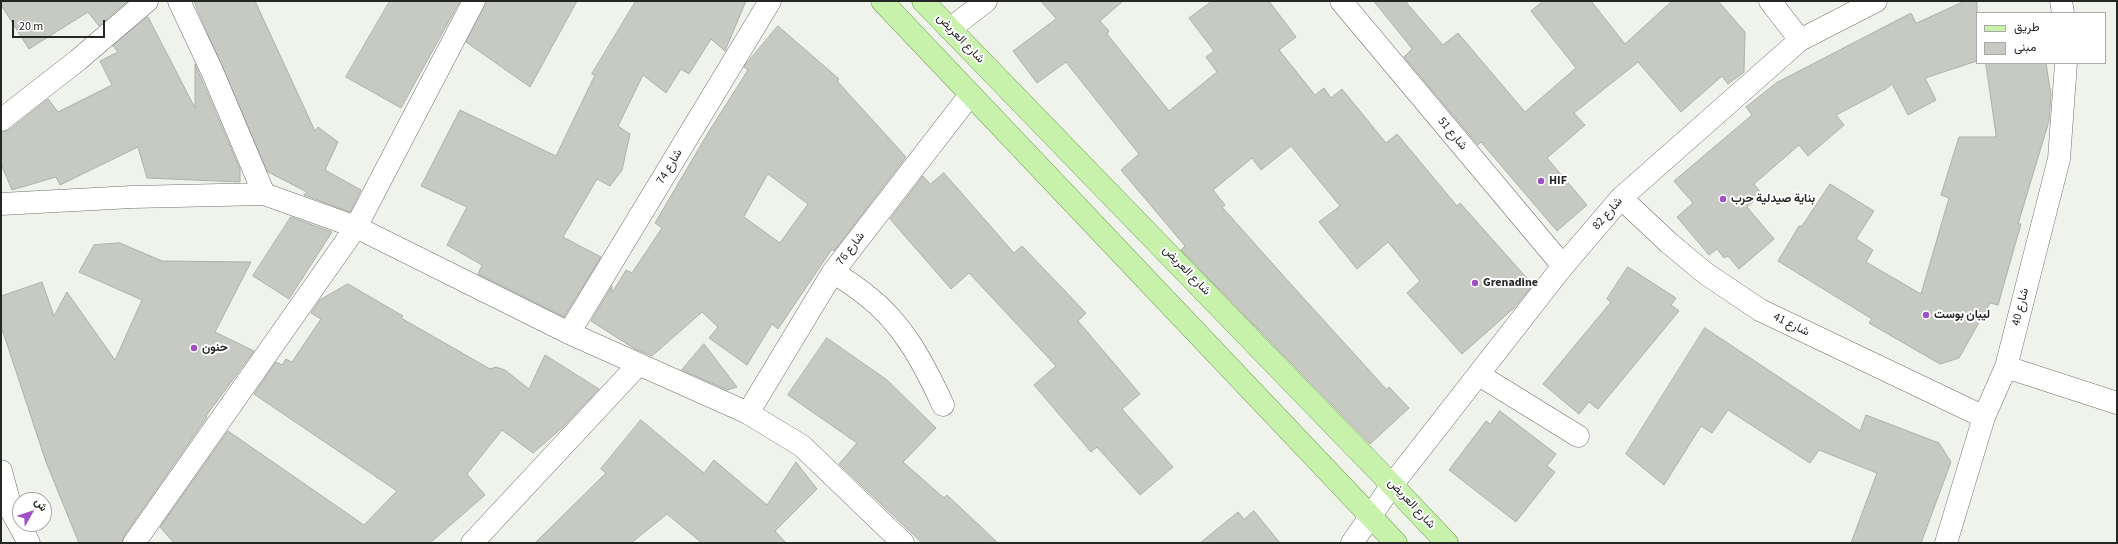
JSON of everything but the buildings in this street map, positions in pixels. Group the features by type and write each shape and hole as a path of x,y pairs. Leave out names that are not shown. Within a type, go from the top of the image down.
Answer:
{"main road":[{"path":"882,1 1396,543"},
{"name":"شارع العريض","path":"923,1 1447,543"}],"street":[{"path":"1,120 78,60 147,1"},
{"path":"179,1 212,71 264,194"},
{"path":"134,543 356,227 474,1"},
{"name":"شارع 74","path":"569,333 770,1"},
{"path":"950,29 986,1"},
{"name":"شارع 51","path":"1341,1 1563,266"},
{"path":"1770,1 1800,40"},
{"name":"شارع 82","path":"1352,543 1392,485 1563,266 1621,198 1800,40 1876,1"},
{"path":"2061,1 2063,12"},
{"name":"شارع 40","path":"1946,543 1984,417 2006,367 2059,159 2066,64"},
{"name":"شارع 76","path":"748,413 833,272 970,95"},
{"path":"1,204 132,197 264,194 356,227 569,333 748,413 802,446 903,543"},
{"name":"شارع 41","path":"1621,198 1669,243 1705,273 1760,310 1984,417"},
{"path":"833,272 866,295 892,319 920,356 943,405"},
{"path":"472,543 638,365"},
{"path":"2006,367 2117,404"},
{"path":"1479,375 1578,436"},
{"path":"1,471 7,515 29,543"}],"place":[{"name":"HIF","path":"1541,181"},
{"name":"بناية صيدلية حرب","path":"1723,199"},
{"name":"Grenadine","path":"1475,283"},
{"name":"ليبان بوست","path":"1926,315"},
{"name":"حنون","path":"194,348"}]}
